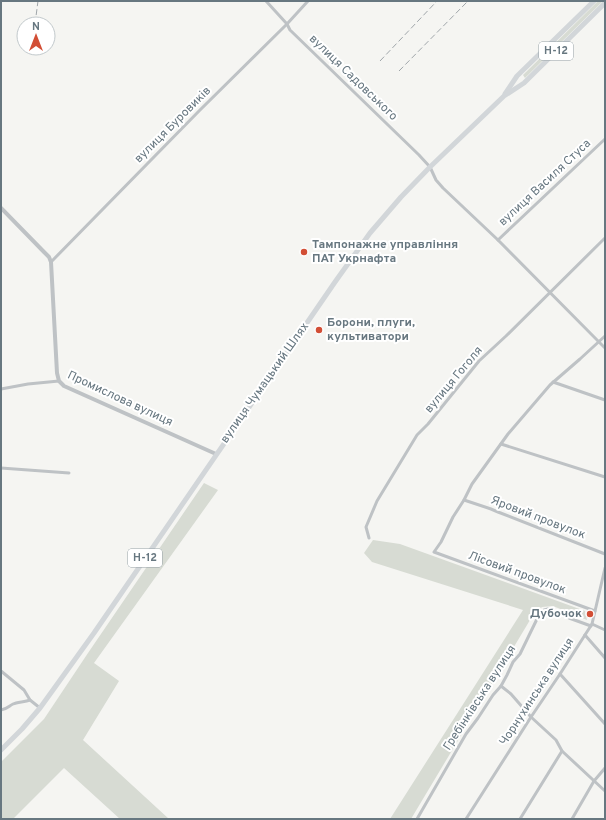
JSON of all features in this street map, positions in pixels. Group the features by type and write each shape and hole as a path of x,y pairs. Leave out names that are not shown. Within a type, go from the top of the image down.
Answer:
{"main road":[{"name":"вулиця Чумацький Шлях","path":"504,96 517,76 594,1"},
{"name":"вулиця Чумацький Шлях","path":"1,750 40,708 94,634 216,454 370,233 401,197 430,167 504,96 524,83 605,3"}],"street":[{"name":"вулиця Садовського","path":"266,1 287,24 290,30 430,167 436,180 443,188 498,240 605,348"},
{"name":"вулиця Буровиків","path":"51,262 308,1"},
{"name":"вулиця Василя Стуса","path":"498,240 605,139"},
{"path":"1,208 49,257 51,262"},
{"name":"вулиця Гоголя","path":"369,538 366,527 377,501 417,435 428,424 479,361 605,238"},
{"name":"Промислова вулиця","path":"51,262 57,373 59,381 64,386 216,454"},
{"path":"464,500 472,484 508,434 554,382 605,336"},
{"path":"1,389 28,384 59,381"},
{"path":"554,382 605,400"},
{"path":"501,444 605,477"},
{"path":"1,468 69,472"},
{"name":"Лісовий провулок","path":"464,500 452,517 441,542 434,552 595,611"},
{"name":"Яровий провулок","path":"464,500 491,509 605,554"},
{"name":"Чорнухинська вулиця","path":"466,819 592,625 605,568"},
{"name":"Гребінківська вулиця","path":"418,819 466,734 501,686 513,662 520,654 544,610 552,610 569,618 592,625"},
{"path":"592,625 605,630"},
{"path":"585,635 605,658"},
{"path":"1,670 24,690 30,700 40,708"},
{"path":"560,674 605,724"},
{"path":"501,686 512,694 531,717 556,740 562,751 605,791"},
{"path":"1,710 16,703 22,703 30,700"},
{"path":"520,819 562,751"},
{"path":"572,819 594,780 605,768"}],"shaded area":[{"path":"598,1 603,1 525,78 523,75"},
{"path":"204,483 218,490 94,663 119,681 83,740 169,819 120,819 64,768 13,819 1,819 1,762 44,719"},
{"path":"373,540 400,544 585,611 587,620 553,606 542,607 533,615 411,819 390,819 523,610 372,562 364,553"}],"railway":[{"path":"36,16 38,1"},
{"path":"380,61 437,1"},
{"path":"399,71 468,1"}],"place":[{"name":"Тампонажне управління ПАТ Укрнафта","path":"304,252"},
{"name":"Борони, плуги, культиватори","path":"319,330"},
{"name":"Дубочок","path":"590,614"}]}
